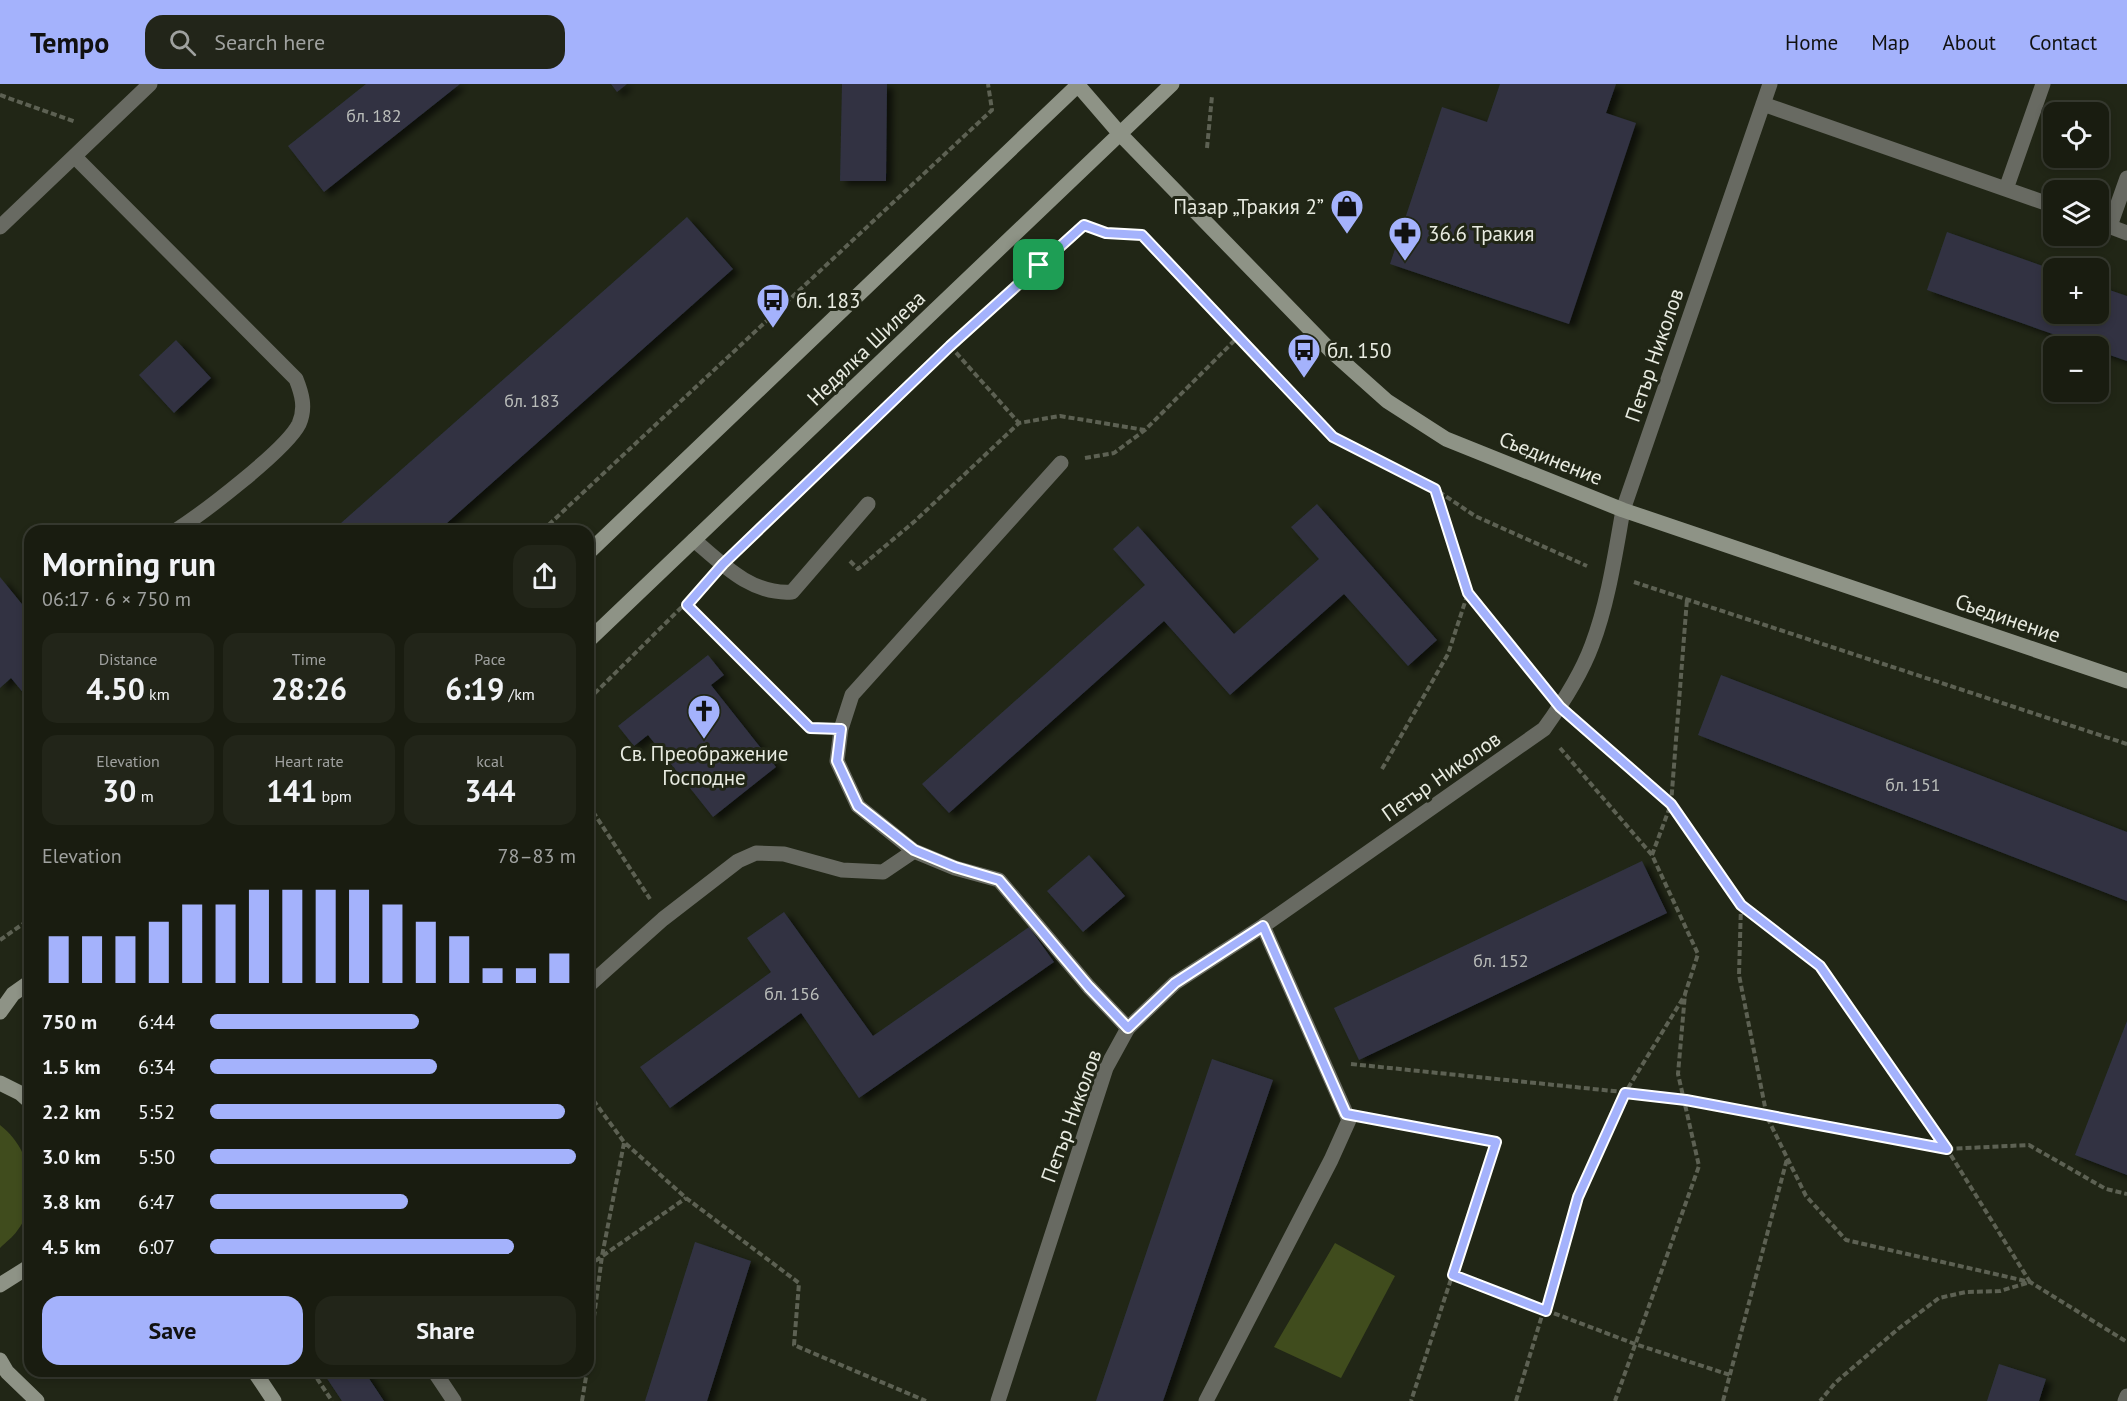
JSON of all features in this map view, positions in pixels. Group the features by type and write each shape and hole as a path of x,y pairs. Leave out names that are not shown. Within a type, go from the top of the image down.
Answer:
{"street":[{"path":"0,227 150,84"},
{"name":"Недялка Шилева","path":"594,547 1078,84"},
{"name":"Съединение","path":"1078,84 1121,135 1331,351 1388,401 1446,439 1623,510 2127,681"},
{"name":"Недялка Шилева","path":"594,635 1172,84"},
{"name":"Петър Николов","path":"998,1401 1106,1068 1128,1028 1175,983 1263,926 1544,729 1560,707 1592,646 1611,575 1623,510 1770,84"},
{"path":"2006,189 2043,84"},
{"path":"1763,104 2043,202"},
{"path":"75,157 296,379 302,393 303,407 292,435 207,510 185,525"},
{"path":"2109,214 2127,178"},
{"path":"2109,226 2127,233"},
{"path":"1060,463 852,695 841,729 837,761 858,806 914,850 955,867 999,880 1089,987 1128,1028"},
{"path":"694,540 753,586 774,593 792,592 868,504"},
{"path":"594,981 663,919 738,861 756,853 784,854 842,870 882,872 914,850"},
{"path":"1206,1401 1331,1160 1349,1120 1263,926"},
{"path":"0,1012 13,994 24,986"},
{"path":"0,1083 24,1097"},
{"path":"0,1285 24,1270"},
{"path":"0,1360 7,1372 37,1401"},
{"path":"258,1377 274,1401"},
{"path":"438,1377 454,1401"},
{"path":"2125,1401 2127,1396"}],"path":[{"path":"548,525 992,110 988,84"},
{"path":"0,95 72,120 98,134"},
{"path":"1207,148 1212,96"},
{"path":"594,694 687,605 723,564 950,346 1084,225 1106,233 1142,235 1333,437 1435,489 1475,516 1589,567"},
{"path":"1060,463 1114,453 1145,430 1237,338"},
{"path":"950,346 1019,423"},
{"path":"834,546 858,569 915,521 1019,423 1060,416 1145,430"},
{"path":"1435,489 1468,593 1560,707 1671,804 1741,905 1820,966 1947,1149 2030,1282"},
{"path":"1382,769 1448,654 1468,593"},
{"path":"1666,593 2127,744"},
{"path":"1652,855 1671,804 1687,599"},
{"path":"687,605 810,728 841,729"},
{"path":"1544,729 1652,855 1698,954 1685,994 1678,1074 1686,1100 1699,1166 1615,1401"},
{"path":"594,813 663,919"},
{"path":"1741,905 1739,975 1767,1117 1806,1196 1846,1240 2030,1282 2127,1342"},
{"path":"0,940 24,923"},
{"path":"1516,1401 1546,1311 1578,1197 1625,1093 1685,994"},
{"path":"1323,1061 1686,1100 1947,1149 2029,1145 2106,1188 2127,1194"},
{"path":"594,1101 624,1142 686,1198 799,1283 794,1345 926,1401"},
{"path":"1346,1114 1496,1142 1411,1401"},
{"path":"594,1317 602,1256 624,1142"},
{"path":"1723,1401 1787,1159"},
{"path":"594,1262 686,1198"},
{"path":"1453,1275 1635,1344 1730,1375"},
{"path":"1820,1401 1836,1382 1938,1298 1966,1292 2000,1291 2030,1282"},
{"path":"316,1377 332,1401"},
{"path":"582,1401 586,1377"}],"green space":[{"path":"0,1125 11,1135 24,1156 24,1220 15,1233 0,1248"},
{"path":"1335,1243 1395,1276 1341,1378 1274,1347"}],"building":[{"path":"366,84 460,84 324,192 288,146"},
{"path":"611,84 627,84 617,92"},
{"path":"842,84 887,84 886,181 840,181"},
{"path":"1500,84 1616,84 1606,113 1636,123 1569,324 1390,264 1442,107 1487,122"},
{"path":"687,217 733,269 445,525 339,525"},
{"path":"1947,232 2043,266 2043,324 2109,324 2109,290 2127,296 2127,361 2109,355 2109,336 2058,336 1927,290"},
{"path":"176,340 211,378 174,413 139,375"},
{"path":"1317,504 1437,640 1408,666 1344,594 1230,695 1164,621 949,813 922,784 1145,585 1113,549 1138,526 1234,634 1319,559 1291,527"},
{"path":"0,577 24,607 24,694 11,678 0,688"},
{"name":"Св. Преображение Господне","path":"708,655 724,675 711,685 776,767 713,817 648,735 634,746 618,726"},
{"path":"1721,675 2127,832 2127,901 1698,735"},
{"path":"1089,855 1125,896 1083,932 1047,891"},
{"path":"1642,861 1667,913 1359,1060 1334,1008"},
{"path":"784,912 873,1036 1029,927 1054,962 859,1098 801,1013 670,1108 640,1067 771,972 747,938"},
{"path":"2127,1021 2127,1175 2075,1155"},
{"path":"1212,1059 1273,1080 1163,1401 1096,1401"},
{"path":"695,1242 751,1261 707,1401 645,1401"},
{"path":"1999,1364 2046,1379 2039,1401 1987,1401"},
{"path":"326,1377 368,1377 384,1401 342,1401"}],"place":[{"name":"Пазар „Тракия 2”","path":"1347,235"},
{"name":"36.6 Тракия","path":"1405,262"},
{"name":"бл. 183","path":"773,329"},
{"name":"бл. 150","path":"1304,379"},
{"name":"Св. Преображение Господне","path":"704,740"}],"route":[{"path":"1084,225 1106,233 1142,235 1333,437 1435,489 1468,593 1560,707 1671,804 1741,905 1820,966 1947,1149 1686,1100 1625,1093 1578,1197 1546,1311 1453,1275 1496,1142 1346,1114 1263,926 1175,983 1128,1028 1089,987 999,880 955,867 914,850 858,806 837,761 841,729 810,728 687,605 723,564 950,346 1039,265 1084,225"}]}
